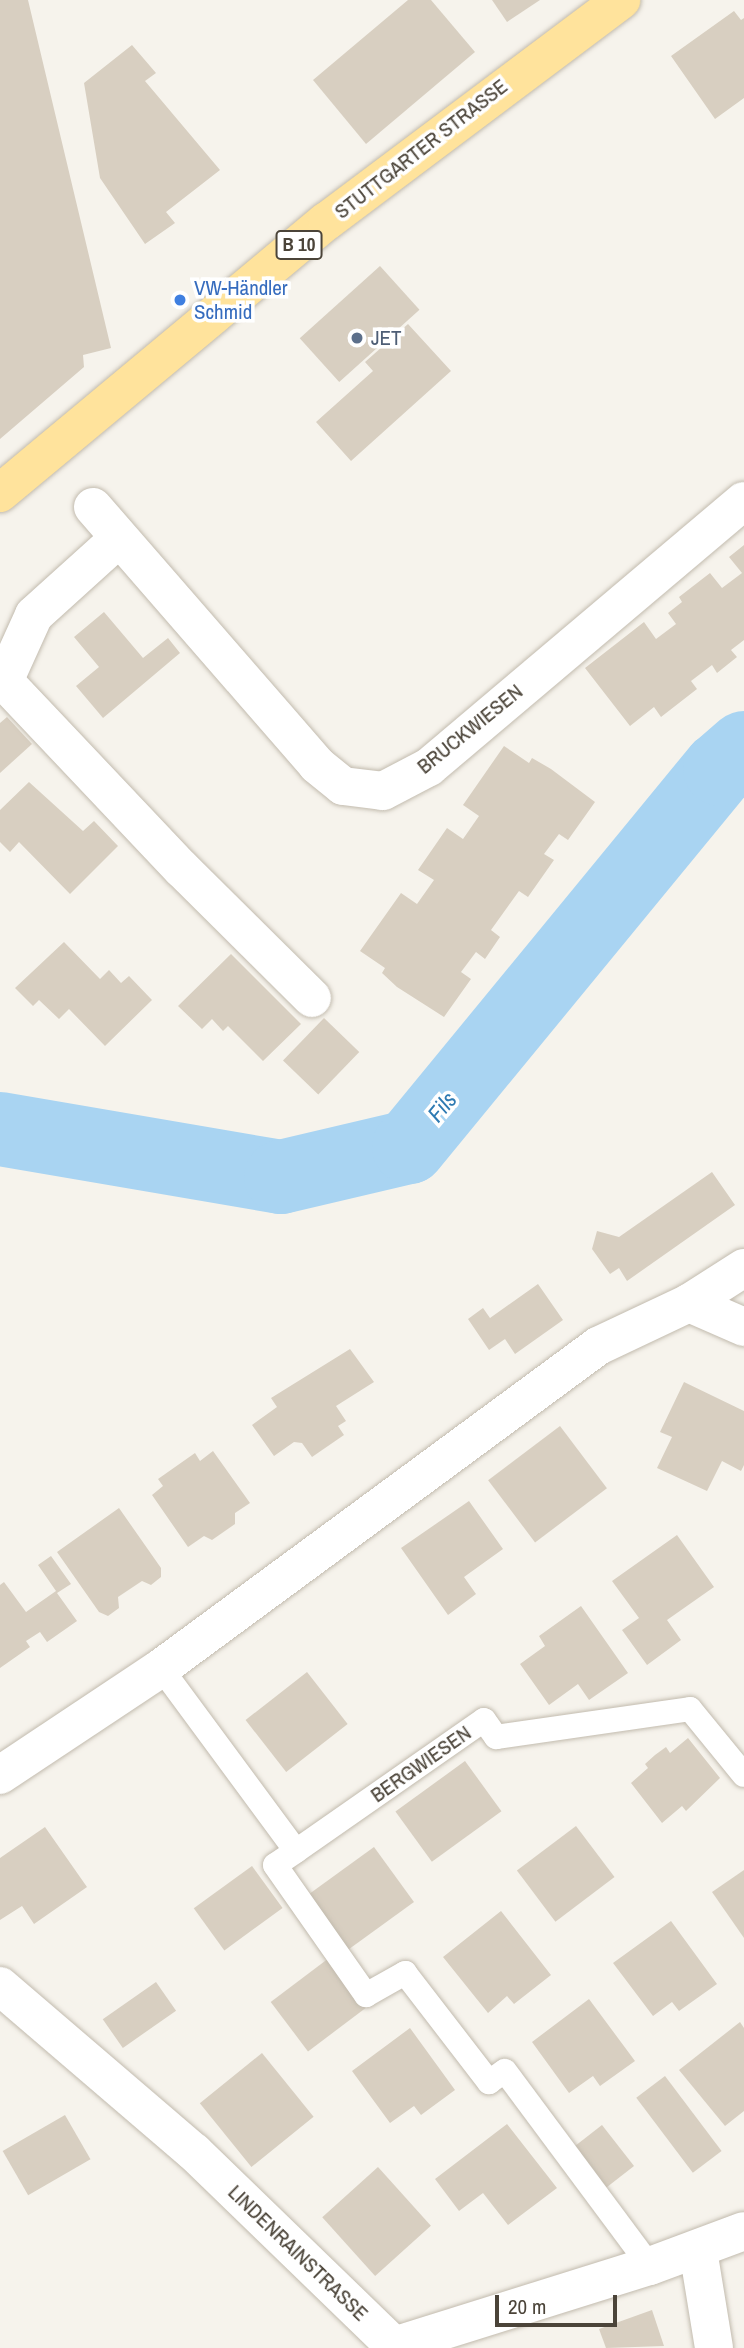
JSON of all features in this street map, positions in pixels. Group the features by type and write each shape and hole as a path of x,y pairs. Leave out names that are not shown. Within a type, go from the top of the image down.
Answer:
{"main road":[{"name":"STUTTGARTER STRASSE","path":"0,493 327,222 621,0"}],"street":[{"name":"BRUCKWIESEN","path":"93,507 117,540 317,765 343,786 383,791 429,767 744,500"},
{"path":"117,540 34,615 4,681 182,869 312,998"},
{"path":"0,1775 161,1668 598,1346 689,1303 744,1268"},
{"path":"689,1303 744,1328"},
{"name":"LINDENRAINSTRASSE","path":"0,1986 194,2152 394,2346 650,2266 744,2231"},
{"path":"698,2250 714,2348"}],"lane":[{"path":"161,1668 296,1851 275,1865 366,1995 405,1973 489,2082 505,2071 650,2266"},
{"name":"BERGWIESEN","path":"296,1851 484,1720 496,1737 690,1709 744,1775"}],"building":[{"path":"0,0 28,0 111,348 83,355 84,367 0,439"},
{"path":"408,0 431,0 475,52 366,144 313,80"},
{"path":"492,0 540,0 507,22"},
{"path":"734,11 741,20 744,18 744,98 715,119 671,56"},
{"path":"132,45 156,73 145,81 220,170 166,212 175,223 145,244 100,178 84,83"},
{"path":"380,266 419,310 339,382 300,338"},
{"path":"408,324 451,371 351,461 316,422 373,371 365,362"},
{"path":"744,545 744,640 731,650 737,657 717,673 712,665 691,681 697,689 661,717 654,707 630,726 585,668 644,622 656,639 676,624 668,613 682,602 679,597 710,573 722,588 742,573 729,557"},
{"path":"104,612 143,658 168,638 180,653 103,718 76,686 99,667 74,637"},
{"path":"7,717 32,744 0,773 0,723"},
{"path":"504,746 529,763 532,758 551,769 595,802 568,840 559,834 544,854 554,860 528,897 519,891 491,930 500,937 485,959 476,952 461,972 471,979 444,1017 397,987 382,973 385,968 360,951 401,893 417,904 434,880 418,870 447,828 463,839 479,816 463,805"},
{"path":"29,782 83,831 94,821 118,846 70,894 19,842 10,852 0,842 0,810"},
{"path":"64,942 100,979 109,970 121,983 129,976 152,1000 105,1046 69,1009 59,1019 39,1000 33,1006 15,988"},
{"path":"231,954 301,1024 263,1061 228,1026 223,1031 212,1019 202,1029 178,1006"},
{"path":"324,1018 359,1052 318,1094 283,1060"},
{"path":"712,1172 735,1205 627,1281 619,1268 610,1274 592,1249 597,1231 619,1237"},
{"path":"538,1284 563,1320 515,1354 505,1339 489,1350 468,1319 483,1308 490,1318"},
{"path":"350,1349 374,1382 336,1406 346,1421 338,1426 344,1435 312,1457 302,1443 294,1442 274,1456 252,1425 277,1407 271,1398"},
{"path":"684,1382 744,1411 744,1465 741,1471 722,1461 707,1491 657,1468 672,1437 660,1432"},
{"path":"560,1426 607,1488 535,1542 488,1480"},
{"path":"213,1451 250,1503 235,1513 235,1524 212,1540 204,1536 188,1547 152,1495 163,1486 158,1479 195,1453 200,1461"},
{"path":"469,1501 503,1549 464,1577 476,1594 448,1615 401,1548"},
{"path":"119,1508 161,1568 161,1577 151,1585 142,1581 118,1597 119,1608 108,1616 99,1612 57,1552"},
{"path":"677,1535 714,1587 667,1620 681,1640 647,1665 622,1630 639,1618 612,1581"},
{"path":"51,1556 71,1584 57,1593 77,1621 47,1642 40,1632 26,1641 30,1647 0,1668 0,1585 4,1582 26,1612 56,1591 38,1565"},
{"path":"581,1606 628,1673 589,1700 578,1684 549,1705 520,1664 545,1646 539,1636"},
{"path":"307,1672 348,1724 286,1772 246,1720"},
{"path":"688,1738 720,1778 686,1811 682,1806 662,1823 631,1783 648,1768 645,1764 655,1755 666,1747 670,1753"},
{"path":"465,1761 501,1811 432,1862 395,1812"},
{"path":"576,1826 615,1877 555,1922 517,1871"},
{"path":"45,1827 87,1887 34,1924 22,1906 0,1920 0,1858"},
{"path":"374,1847 414,1902 348,1950 308,1895"},
{"path":"252,1866 283,1908 224,1950 194,1908"},
{"path":"744,1870 744,1938 712,1892"},
{"path":"501,1911 551,1975 514,2004 507,1996 488,2013 443,1957"},
{"path":"671,1921 717,1984 679,2011 672,2002 653,2016 613,1963"},
{"path":"329,1958 366,2008 308,2051 271,2002"},
{"path":"156,1982 176,2011 123,2048 103,2019"},
{"path":"589,1999 635,2061 600,2086 593,2076 569,2093 532,2042"},
{"path":"740,2022 744,2028 744,2111 725,2126 679,2070"},
{"path":"410,2028 455,2090 421,2115 414,2106 390,2123 352,2071"},
{"path":"262,2053 314,2117 251,2167 200,2103"},
{"path":"665,2076 722,2151 693,2173 636,2098"},
{"path":"65,2115 90,2159 28,2195 3,2151"},
{"path":"507,2124 557,2188 508,2225 483,2193 459,2211 435,2179"},
{"path":"602,2125 634,2166 606,2188 574,2147"},
{"path":"378,2167 431,2226 375,2276 322,2217"},
{"path":"652,2310 664,2346 606,2348 599,2329"}],"waterway":[{"name":"Fils","path":"0,1129 281,1177 409,1147 720,769 744,748"}],"place":[{"name":"VW-Händler Schmid","path":"180,300"},
{"name":"JET","path":"357,338"}]}
